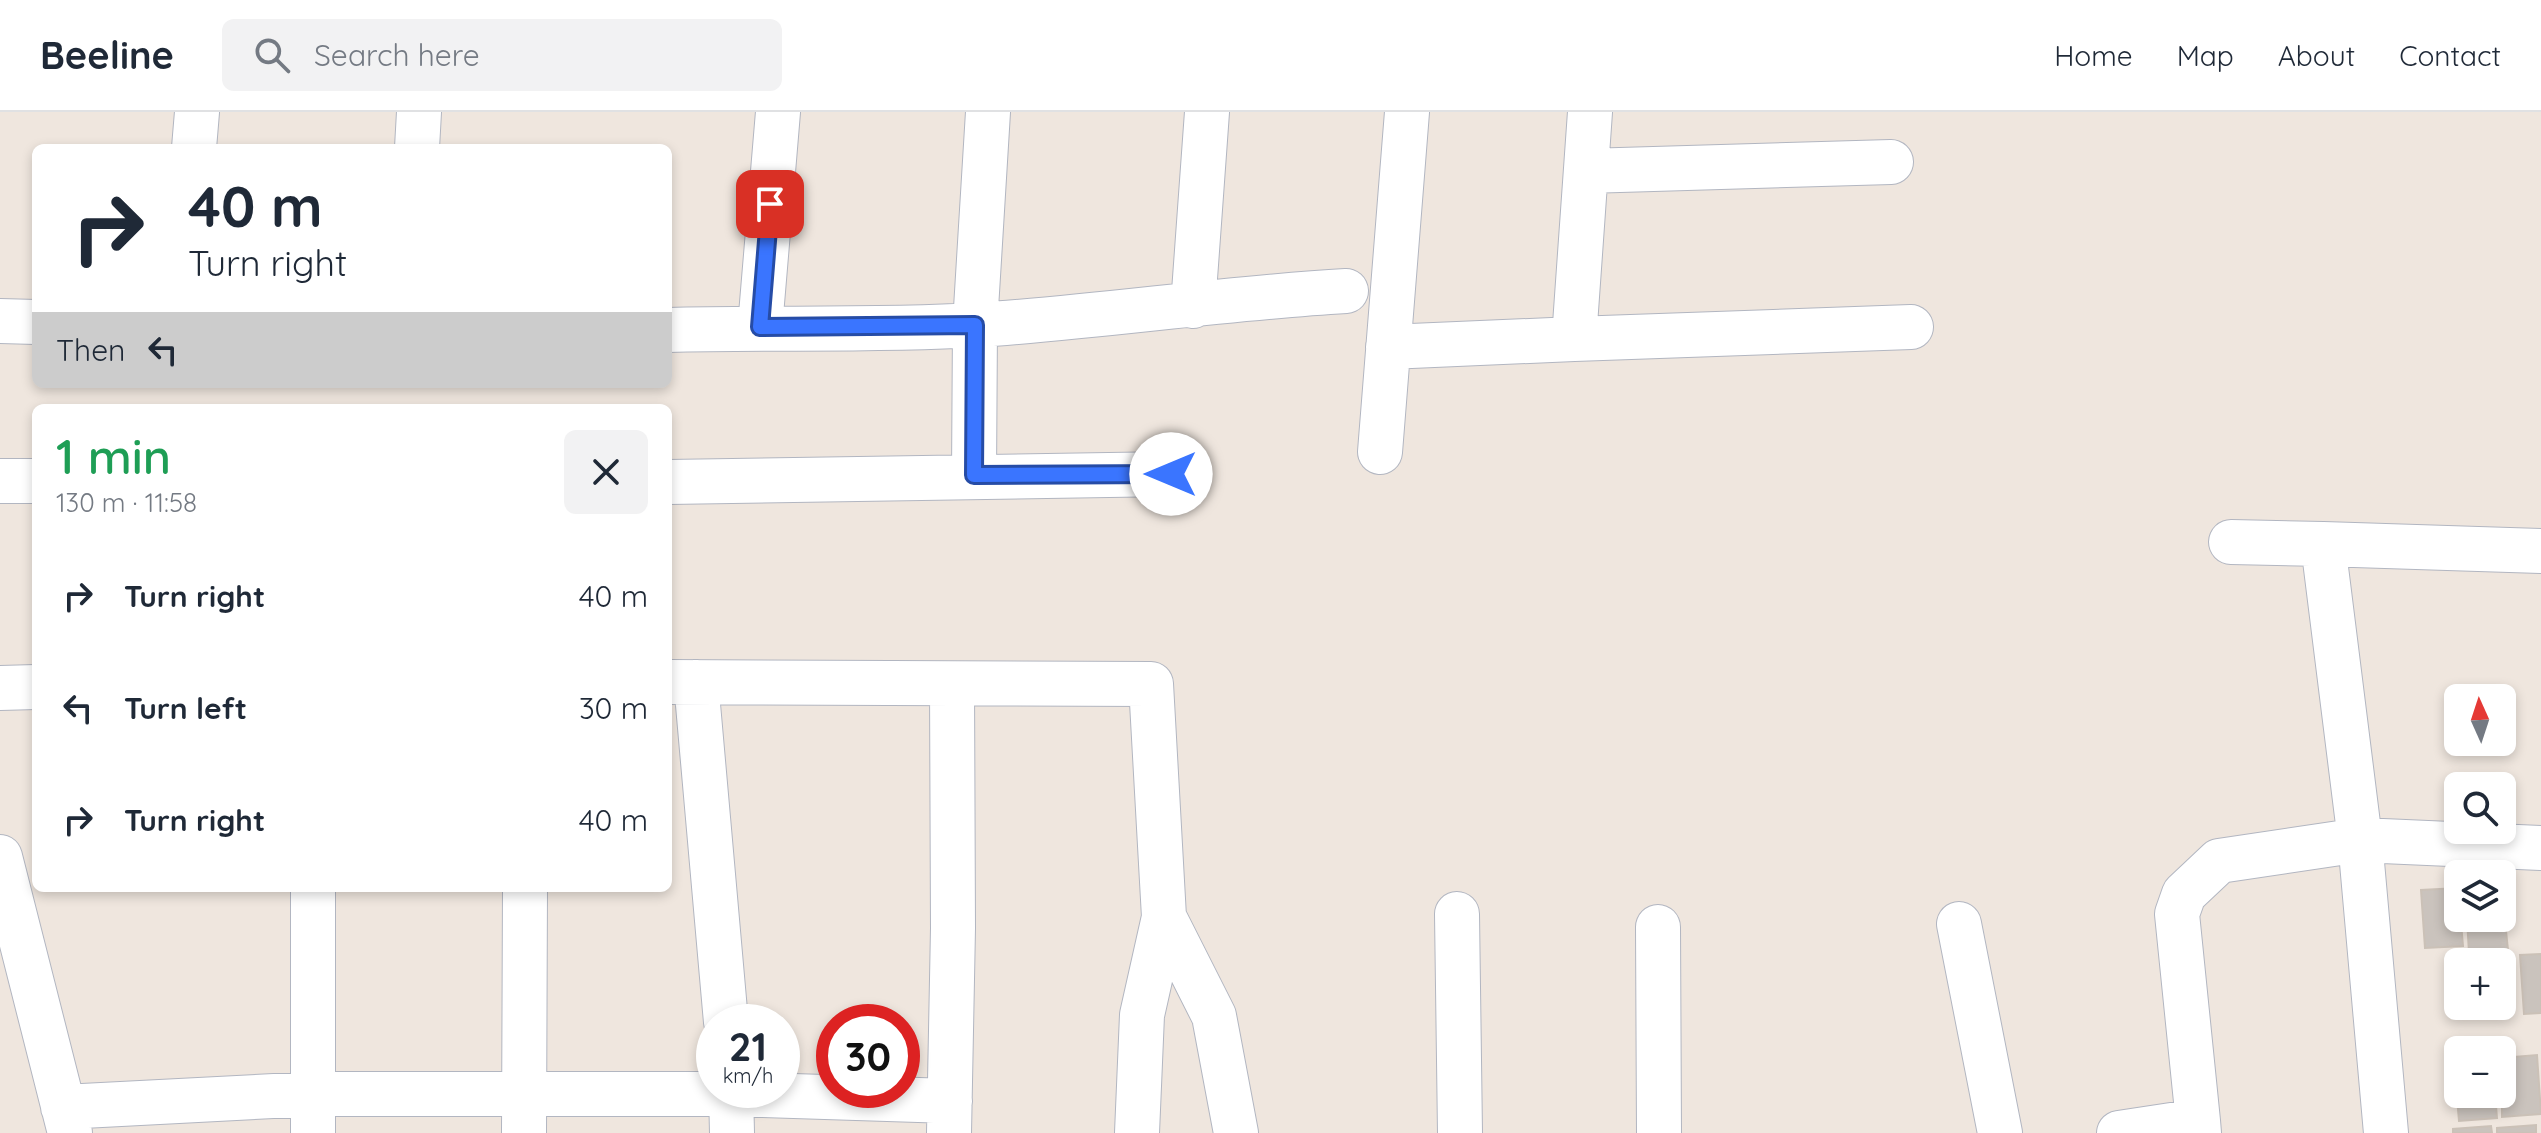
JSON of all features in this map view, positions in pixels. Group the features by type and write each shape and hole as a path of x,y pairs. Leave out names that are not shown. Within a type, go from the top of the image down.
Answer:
{"street":[{"path":"194,144 197,112"},
{"path":"417,144 419,112"},
{"path":"760,327 778,112"},
{"path":"974,475 975,325 988,112"},
{"path":"1193,306 1207,112"},
{"path":"1380,452 1407,112"},
{"path":"1574,339 1590,112"},
{"path":"1586,171 1891,162"},
{"path":"672,330 975,325 1346,291"},
{"path":"0,321 32,322"},
{"path":"1388,347 1911,327"},
{"path":"672,482 1171,474"},
{"path":"0,481 32,481"},
{"path":"2231,542 2541,551"},
{"path":"2323,544 2360,840 2386,1133"},
{"path":"724,1004 682,682 1151,684 1164,917 1142,1015 1137,1133"},
{"path":"771,1108 949,1117 953,928 952,684"},
{"path":"0,688 32,687"},
{"path":"2119,1133 2199,1127 2177,914 2184,894 2219,861 2360,840 2541,848"},
{"path":"0,857 66,1120 313,1114 524,1114 696,1107"},
{"path":"313,892 313,1114"},
{"path":"524,1114 525,892"},
{"path":"1457,914 1460,1133"},
{"path":"1164,917 1214,1016 1236,1133"},
{"path":"1959,924 2000,1133"},
{"path":"1658,927 1659,1133"}],"building":[{"path":"2444,889 2444,932 2462,932 2463,946 2425,948 2421,890"},
{"path":"2468,932 2506,932 2508,948 2469,948"},
{"path":"2541,954 2541,1013 2524,1014 2520,955"},
{"path":"2537,1055 2541,1114 2502,1117 2502,1108 2516,1108 2516,1057"},
{"path":"2458,1108 2496,1108 2497,1118 2459,1121"},
{"path":"2536,1125 2536,1133 2497,1133 2497,1128"},
{"path":"2491,1126 2492,1133 2453,1133 2453,1129"}],"route":[{"path":"770,204 760,327 975,325 974,475 1171,474"}]}
